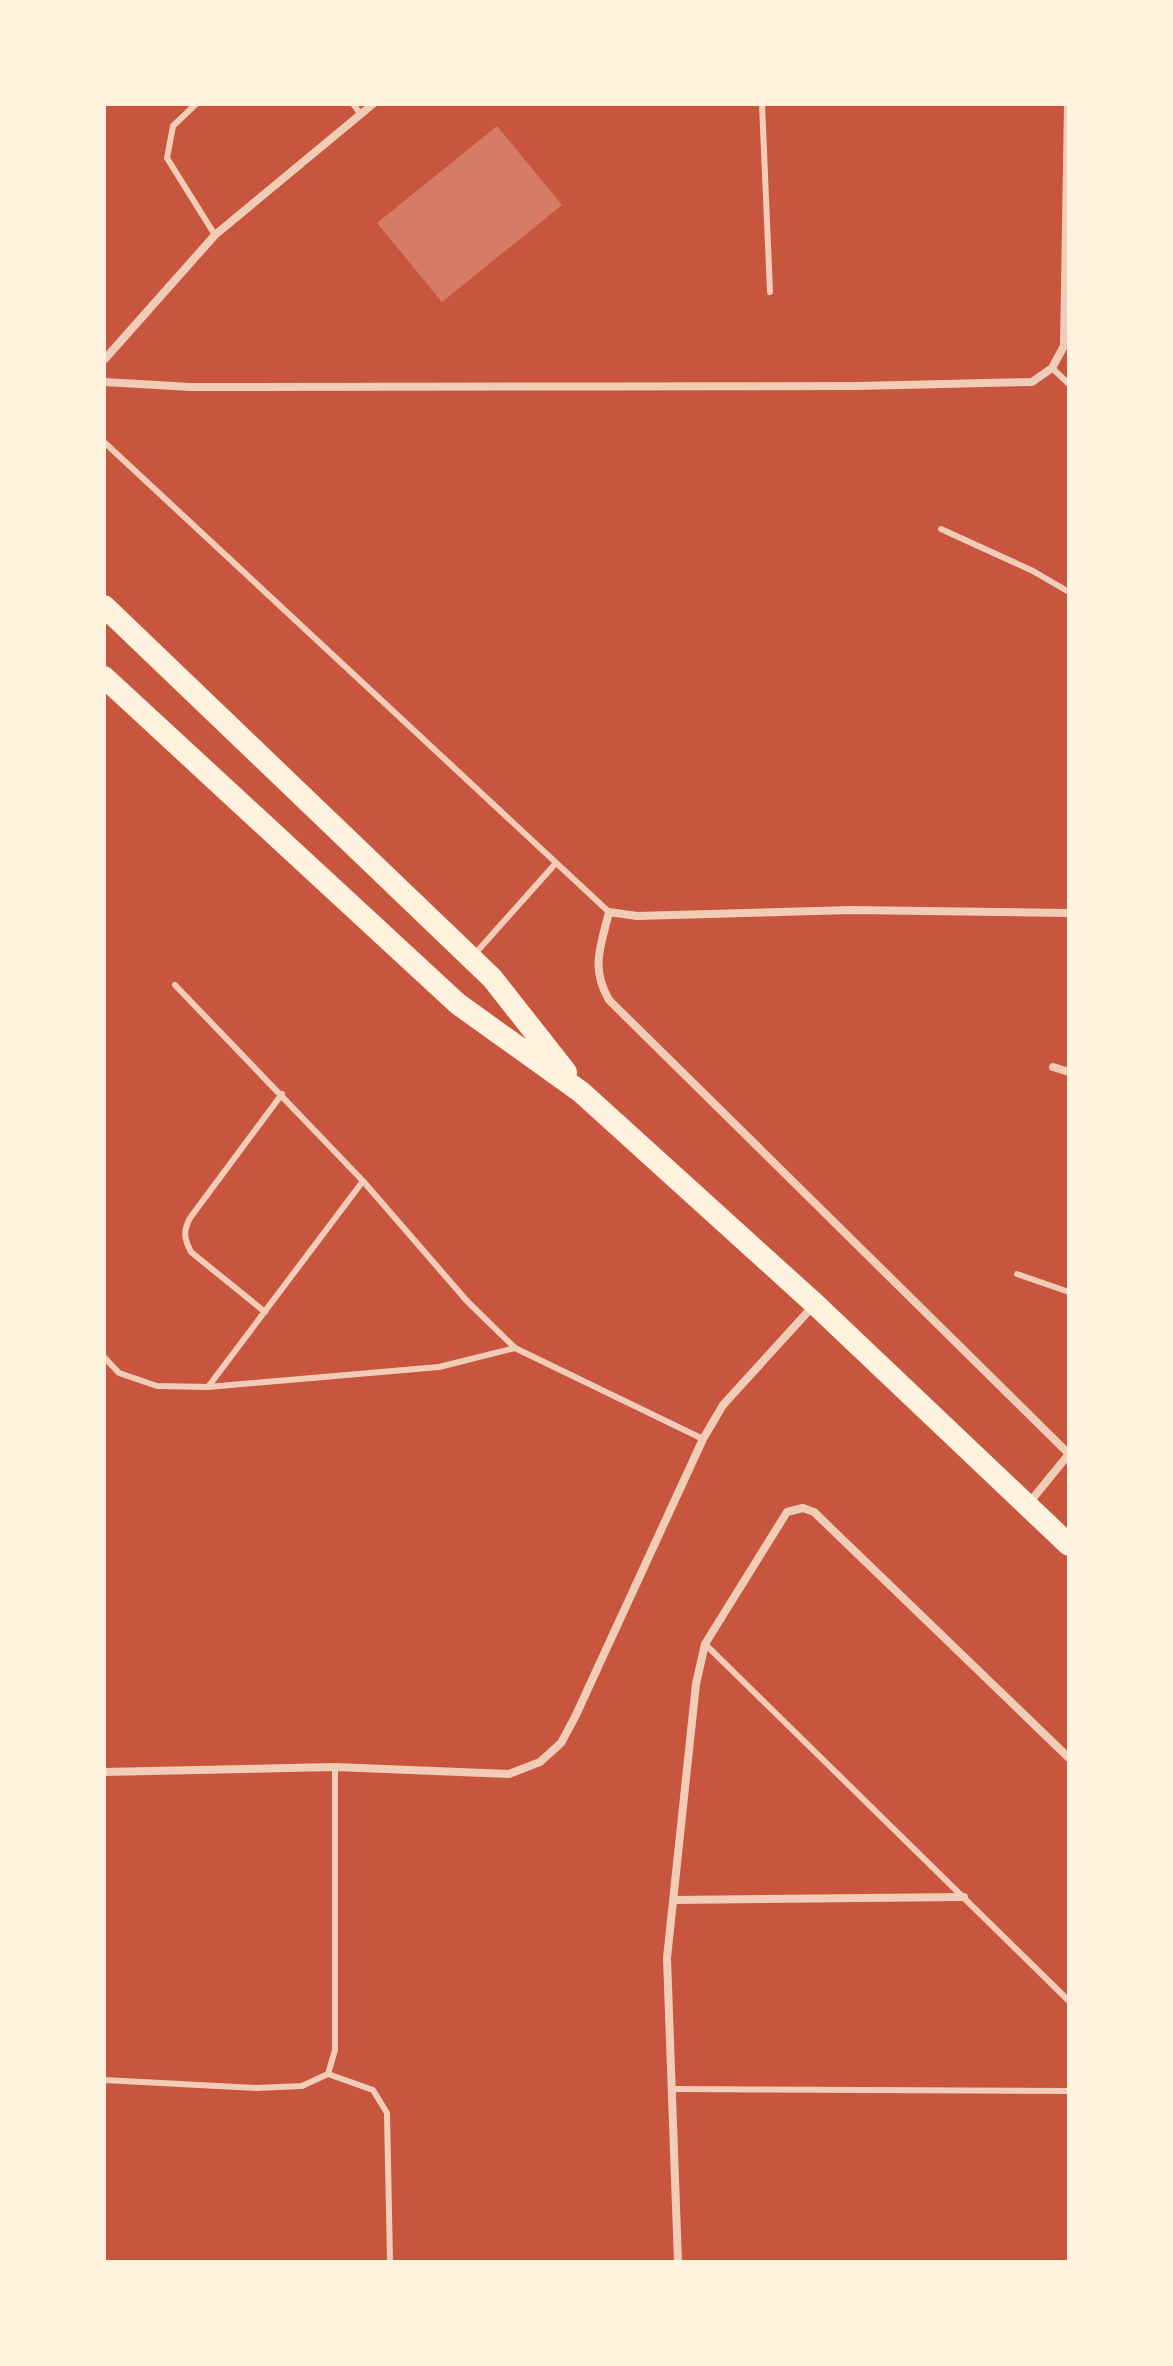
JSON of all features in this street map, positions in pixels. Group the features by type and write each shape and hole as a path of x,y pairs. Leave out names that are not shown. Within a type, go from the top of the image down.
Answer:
{"highway":[{"path":"104,606 492,978 581,1092"},
{"path":"104,677 458,1004 581,1092 815,1304 1069,1545"}],"street":[{"path":"104,360 215,235 373,104"},
{"path":"104,382 191,387 857,386 1032,382 1052,368 1064,346 1068,104"},
{"path":"1027,1505 1069,1454 609,1000 600,983 597,961 609,912 637,916 851,910 1069,913"},
{"path":"1053,1067 1069,1072"},
{"path":"104,1772 335,1767 509,1774 540,1762 561,1743 703,1439 723,1405 815,1304"},
{"path":"678,2262 667,1958 696,1684 705,1644 787,1512 803,1508 814,1512 1069,1758"},
{"path":"674,1900 964,1897"}],"lane":[{"path":"196,104 173,126 167,158 215,235"},
{"path":"353,104 360,113"},
{"path":"762,104 770,292"},
{"path":"1052,368 1069,384"},
{"path":"104,442 609,912"},
{"path":"941,529 1033,571 1069,592"},
{"path":"471,958 556,863"},
{"path":"175,985 282,1094 363,1181 467,1301 515,1348 703,1439"},
{"path":"265,1312 191,1252 185,1242 184,1229 282,1094"},
{"path":"208,1387 363,1181"},
{"path":"1017,1274 1069,1292"},
{"path":"104,1357 119,1373 157,1386 208,1387 439,1367 515,1348"},
{"path":"705,1644 1069,2001"},
{"path":"328,2074 335,2050 335,1767"},
{"path":"104,2080 256,2088 302,2086 328,2074 373,2090 387,2113 390,2262"},
{"path":"672,2089 1069,2091"}],"building":[{"path":"497,126 562,205 442,302 377,223"}]}
